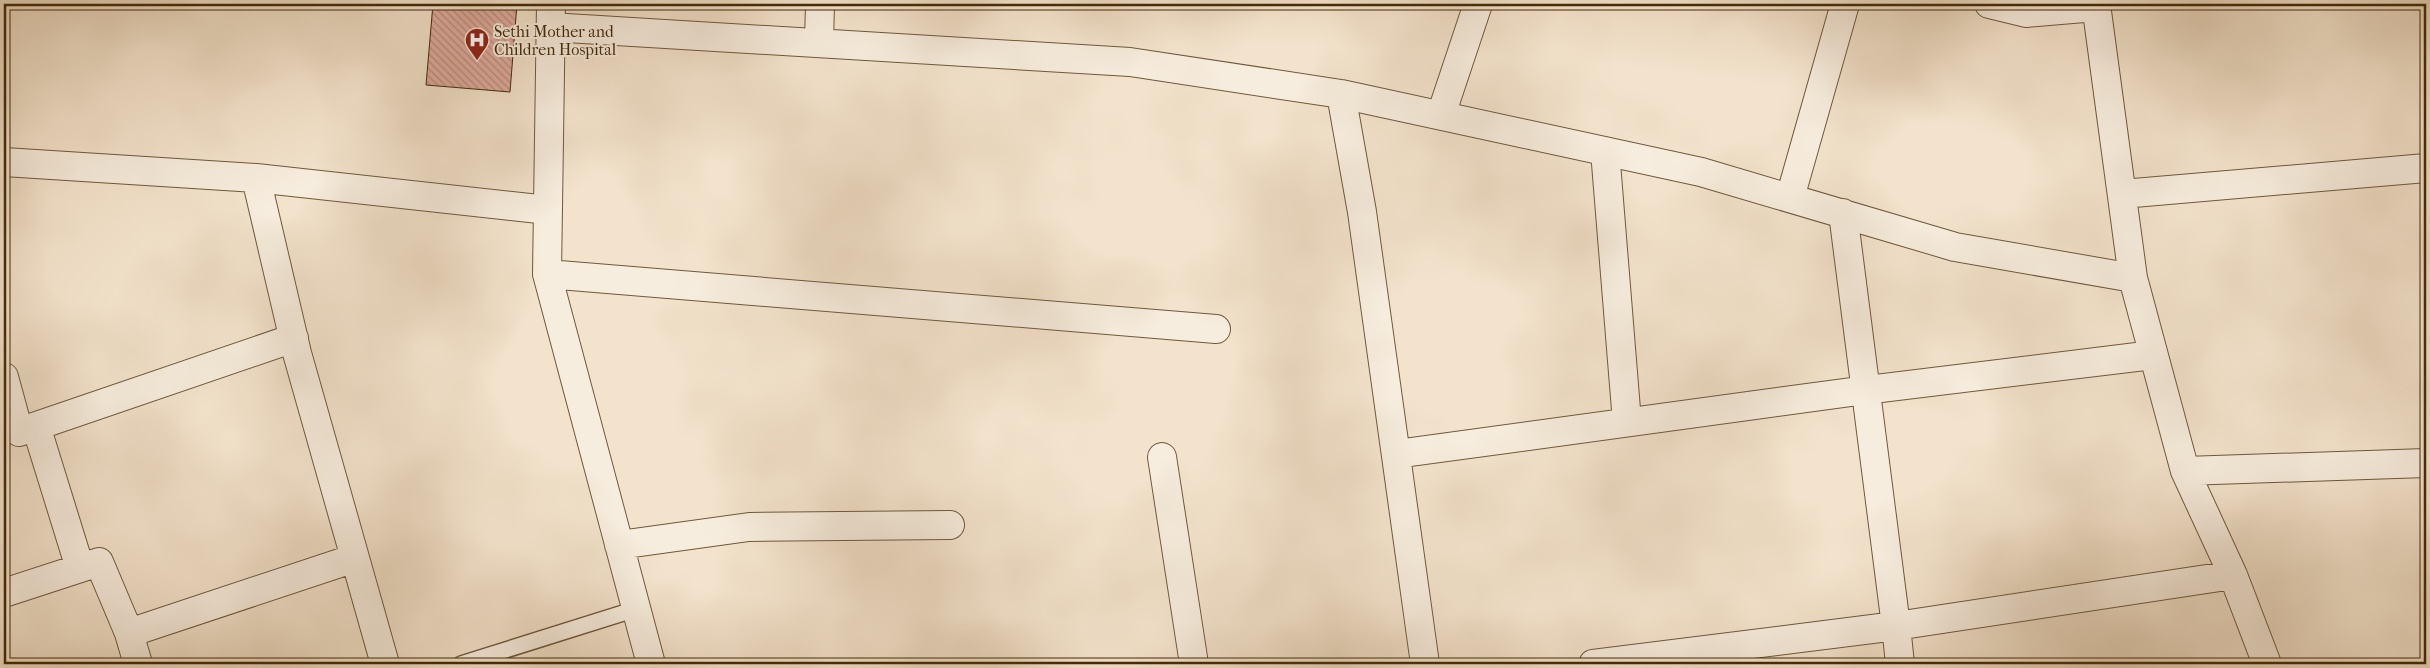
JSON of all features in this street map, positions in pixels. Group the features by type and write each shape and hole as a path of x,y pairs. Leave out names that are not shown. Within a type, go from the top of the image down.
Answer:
{"street":[{"path":"819,43 820,4"},
{"path":"1441,115 1478,4"},
{"path":"1790,198 1845,4"},
{"path":"1989,4 2026,13 2096,5 2134,278 2184,471 2233,575 2267,664"},
{"path":"651,664 547,274 550,15 819,43 1130,62 1341,94 1701,172 1955,247 2134,278"},
{"path":"1341,94 1362,212 1425,664"},
{"path":"1605,151 1627,422"},
{"path":"4,162 256,178 548,210"},
{"path":"2122,194 2426,168"},
{"path":"256,178 294,338 385,664"},
{"path":"1843,214 1900,664"},
{"path":"547,274 1216,329"},
{"path":"20,432 294,338"},
{"path":"1396,454 1866,390 2154,355"},
{"path":"4,377 20,432 80,568"},
{"path":"1162,457 1194,664"},
{"path":"2184,471 2426,463"},
{"path":"619,545 749,526 950,525"},
{"path":"129,633 355,558"},
{"path":"4,593 100,562 129,633 138,664"},
{"path":"1593,664 1896,626 2233,575"}],"lane":[{"path":"461,664 636,608"}],"building":[{"path":"433,4 517,4 510,92 426,85"}],"place":[{"name":"Sethi Mother and Children Hospital","path":"477,61"}]}
